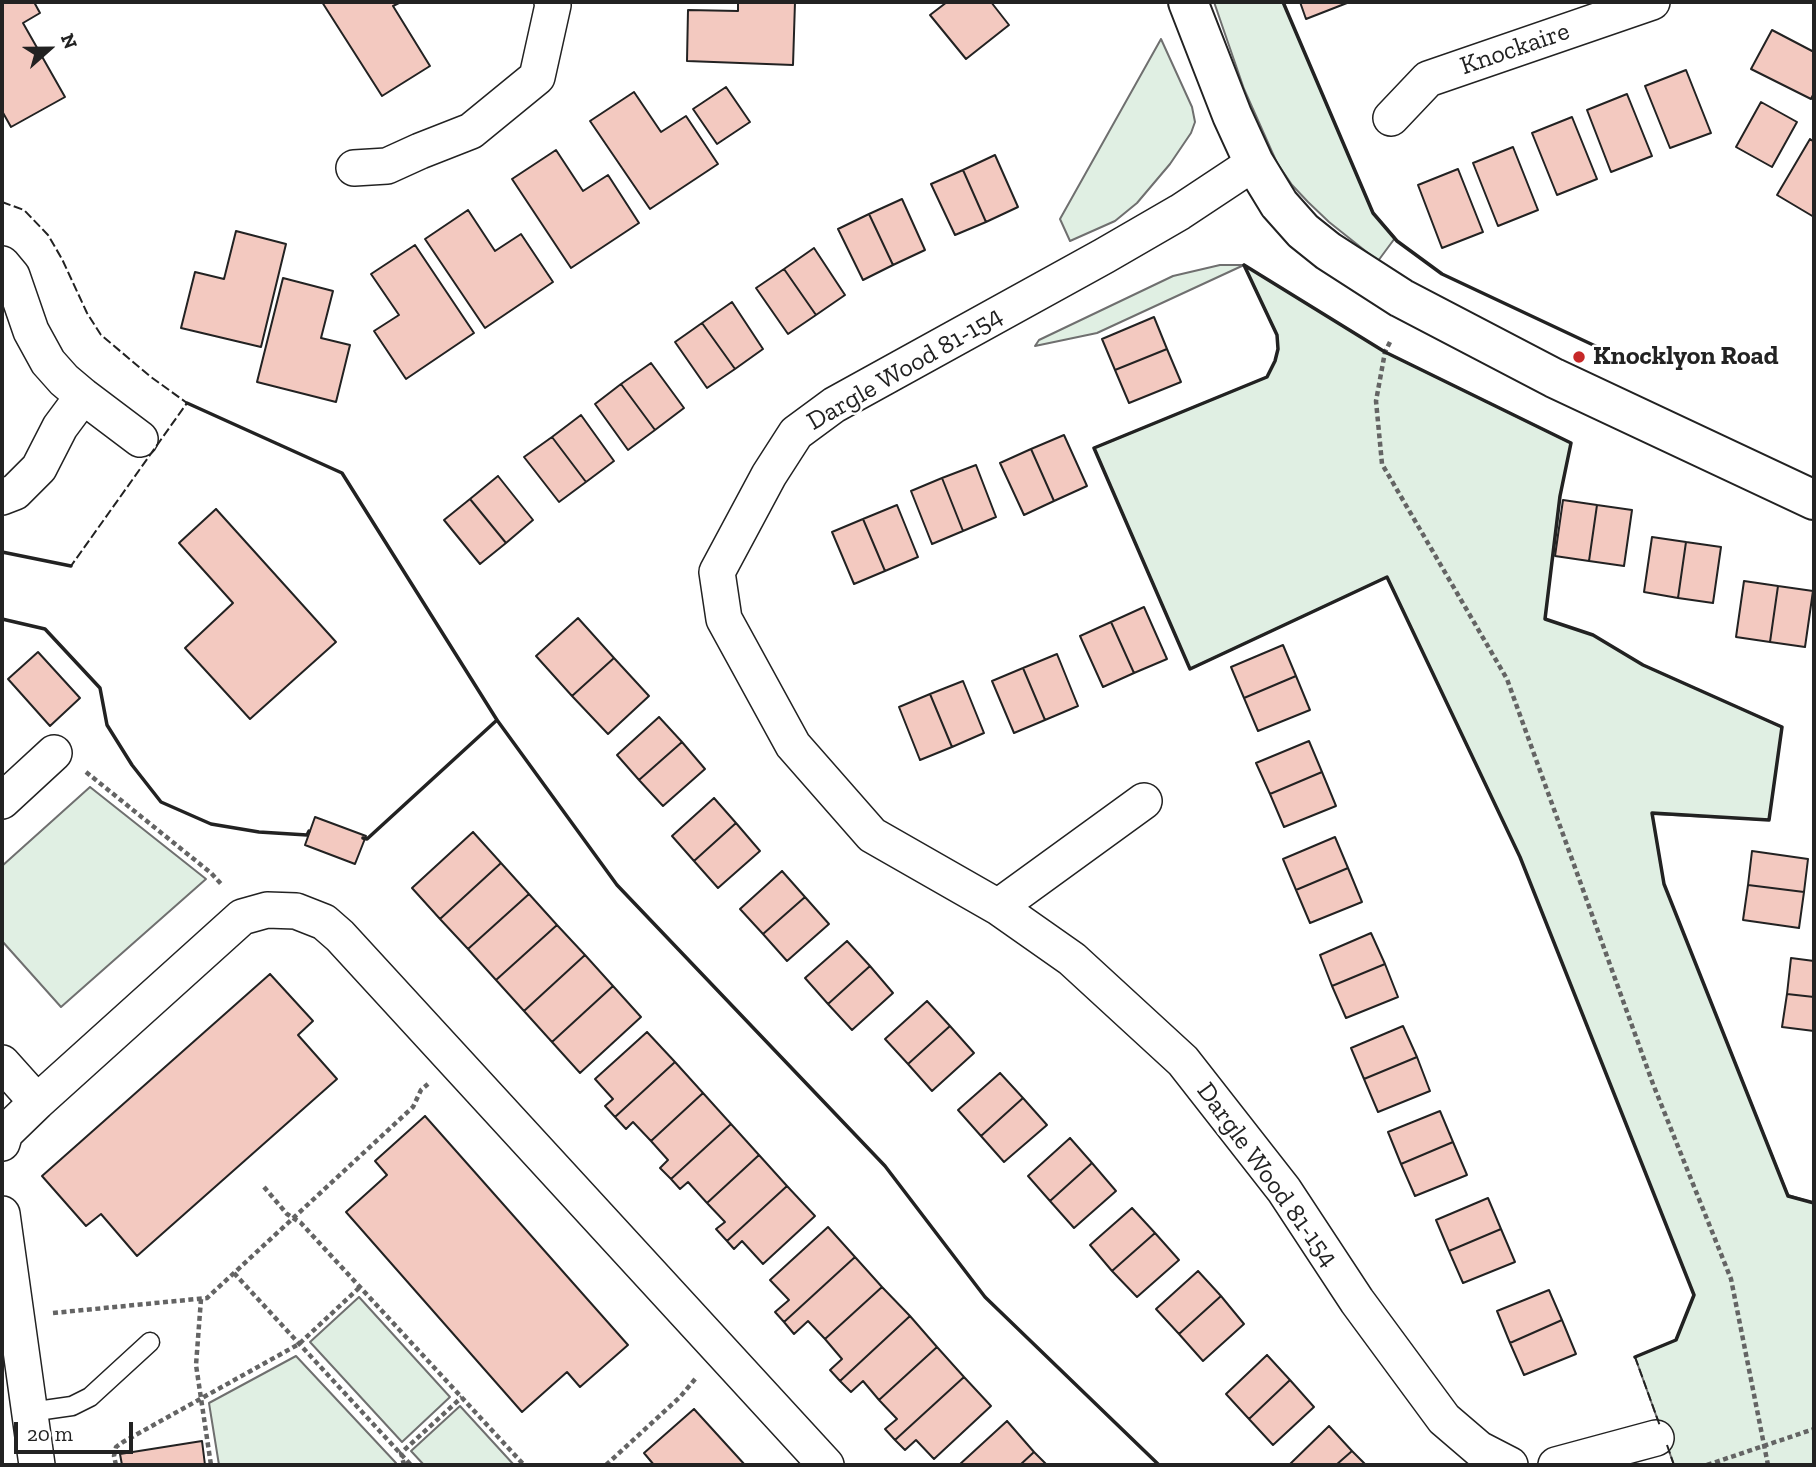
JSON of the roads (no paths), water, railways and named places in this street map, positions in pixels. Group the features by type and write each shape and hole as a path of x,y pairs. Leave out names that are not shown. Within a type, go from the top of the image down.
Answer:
{"street":[{"path":"354,168 387,166 471,131 537,77 552,2"},
{"path":"1188,2 1232,116 1254,163 1279,204 1303,231 1328,251 1401,298 1554,378 1814,500"},
{"name":"Knockaire","path":"1391,118 1428,79 1652,2"},
{"name":"Dargle Wood 81-154","path":"1254,163 1180,212 1104,256 834,405 796,433 769,475 717,572 724,619 793,745 872,835 998,907 1072,959 1183,1061 1284,1190 1357,1301 1444,1419 1479,1449 1510,1465"},
{"path":"2,264 12,276 31,331 48,362 83,396 141,439"},
{"path":"2,497 15,492 39,468 60,427 83,396"},
{"path":"2,801 54,753"},
{"path":"998,907 1144,801"},
{"path":"2,1143 5,1133 37,1102 242,917 267,910 296,911 324,922 340,936 826,1465"},
{"path":"2,1063 37,1102"},
{"path":"2,1214 37,1465"},
{"path":"1556,1465 1656,1438"}],"lane":[{"path":"30,1412 72,1406 90,1397 150,1342"}],"place":[{"name":"Knocklyon Road","path":"1579,357"}]}
